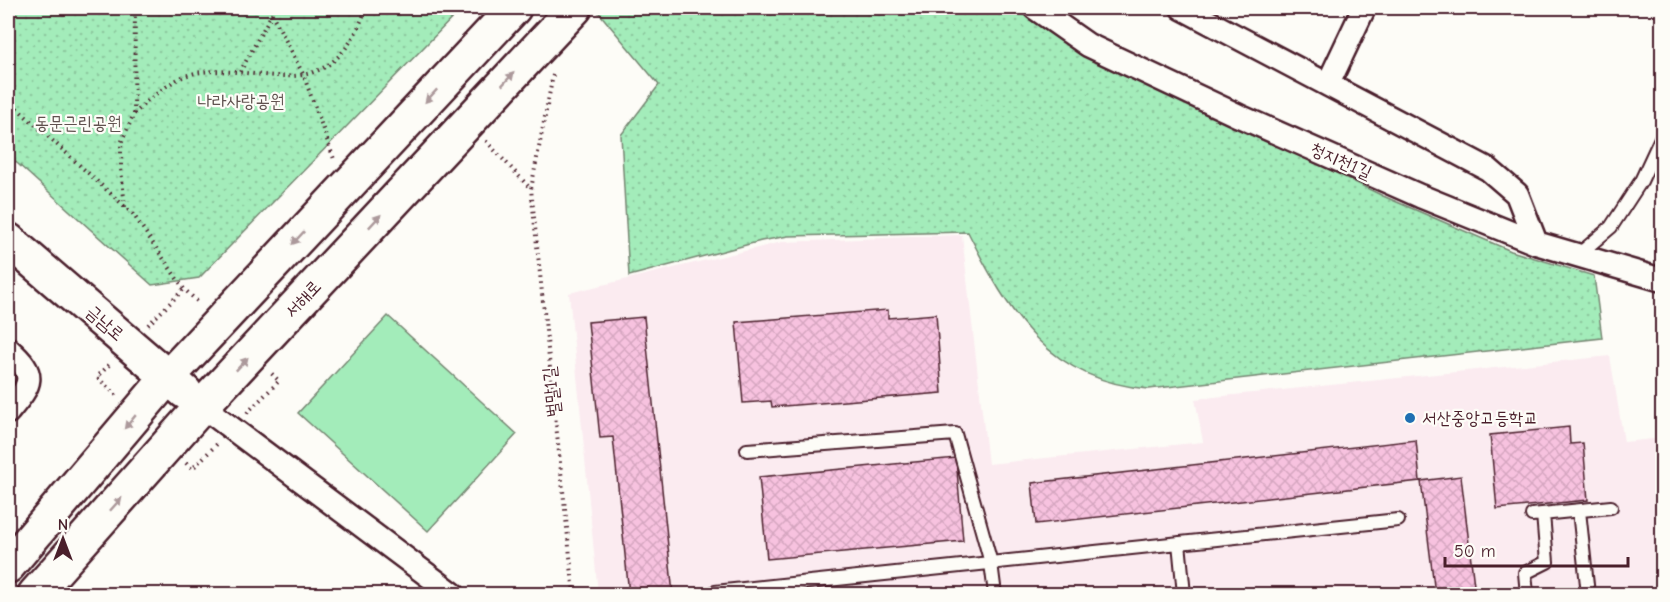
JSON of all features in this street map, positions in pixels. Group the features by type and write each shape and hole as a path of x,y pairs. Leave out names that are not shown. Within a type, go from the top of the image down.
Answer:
{"main road":[{"path":"8,566 168,377 514,8"},
{"name":"서해로","path":"35,594 202,406 575,8"},
{"name":"금남로","path":"8,240 202,406"}],"street":[{"name":"청지천1길","path":"1035,8 1088,45 1228,111 1420,196 1536,243 1662,280"},
{"path":"1182,8 1488,169 1517,194 1536,243"},
{"path":"1328,84 1364,8"},
{"path":"8,349 25,366 29,382 25,391 8,412"},
{"path":"202,406 453,594"}],"lane":[{"path":"1578,255 1611,227 1641,181 1662,136"},
{"path":"747,450 955,434 991,563 995,594"},
{"path":"1527,594 1525,573 1547,562 1538,515 1611,507"},
{"path":"1579,510 1588,594"},
{"path":"716,594 715,592 1398,520"},
{"path":"1179,543 1184,594"}],"path":[{"path":"134,114 135,8"},
{"path":"269,8 303,74 345,188"},
{"path":"240,72 275,8"},
{"path":"125,207 121,143 134,114 155,94 184,76 205,72 283,76 303,74 321,68 337,60 349,44 366,8"},
{"name":"벌말1길","path":"555,65 531,189 574,594"},
{"path":"8,100 133,214 184,289"},
{"path":"468,122 531,189"}],"shaded area":[{"name":"서산중앙고등학교","path":"962,235 988,464 1203,442 1195,399 1610,356 1624,442 1662,438 1662,594 598,594 569,293 782,242"}],"green space":[{"name":"나라사랑공원","path":"8,8 462,8 199,278 152,285 8,155"},
{"path":"595,8 1026,8 1068,41 1383,196 1511,251 1594,276 1602,338 1149,389 1114,383 1084,373 1059,357 1036,338 1017,316 1000,290 968,232 788,236 629,276 621,135 659,85"},
{"path":"388,316 517,434 428,531 298,413"}],"building":[{"path":"888,310 888,318 936,314 942,393 772,407 771,401 743,403 736,322"},
{"path":"644,317 673,594 629,594 613,437 600,438 588,322"},
{"path":"1569,427 1570,444 1583,443 1588,500 1497,509 1490,435"},
{"path":"1416,440 1420,481 1036,524 1032,483"},
{"path":"956,458 963,541 767,559 759,477"},
{"path":"1461,476 1475,594 1435,594 1421,481"}],"place":[{"name":"서산중앙고등학교","path":"1410,418"}],"park label":[{"name":"동문근린공원","path":"78,123"}]}
